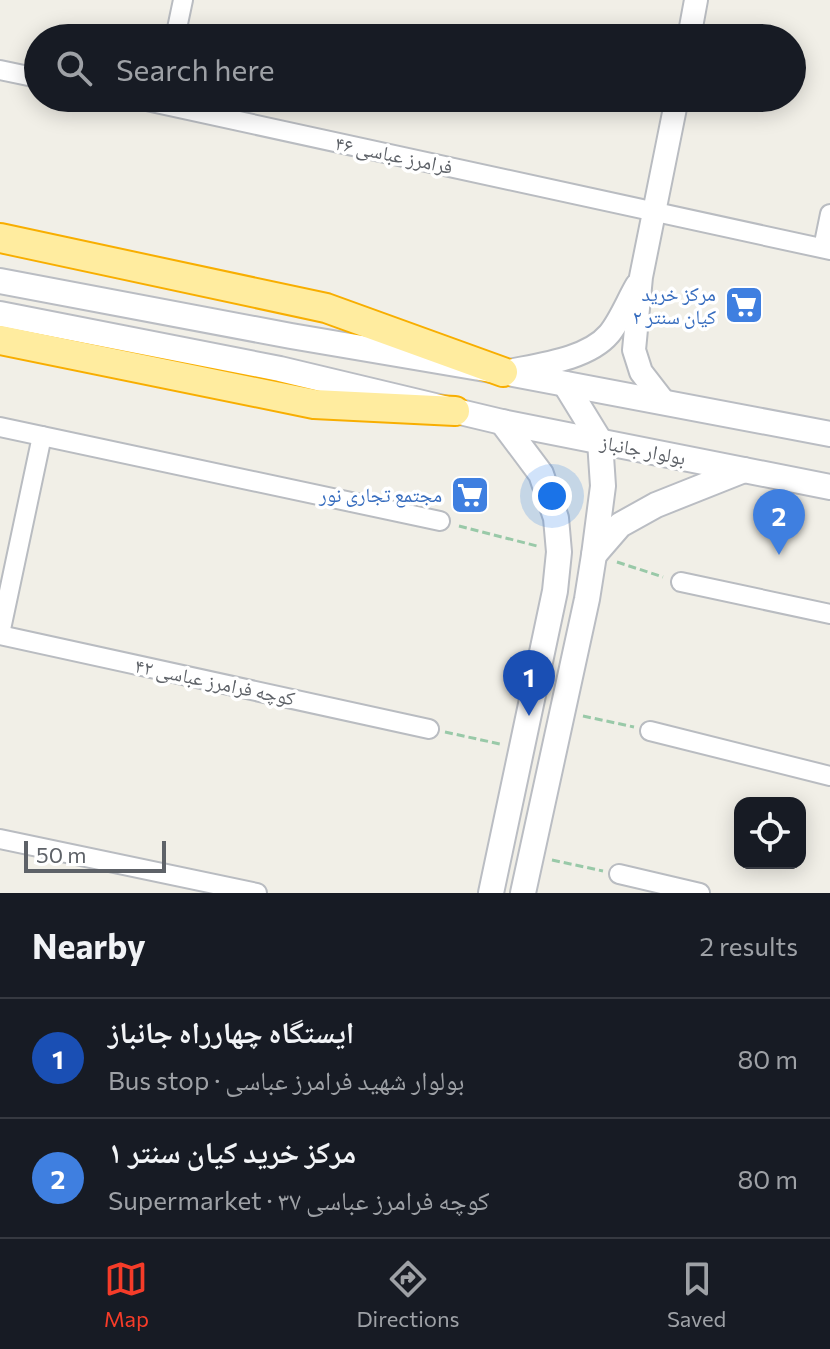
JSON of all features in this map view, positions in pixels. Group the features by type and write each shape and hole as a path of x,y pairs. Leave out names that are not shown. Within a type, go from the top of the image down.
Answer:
{"highway":[{"path":"0,238 326,308 503,372"},
{"path":"0,340 314,404 455,411"}],"main road":[{"path":"0,281 830,434"},
{"name":"بولوار جانباز","path":"0,314 280,369 502,422 830,487"},
{"path":"523,893 594,555 603,486 600,441 565,384"},
{"path":"491,893 555,591 559,552 556,518 541,474 502,422"},
{"path":"594,555 620,525 656,505 744,470"},
{"path":"559,552 578,546 594,555"}],"street":[{"path":"178,24 183,0"},
{"path":"692,24 696,0"},
{"path":"0,70 24,75"},
{"name":"فرامرز عباسی ۴۶","path":"211,112 826,249"},
{"path":"665,403 641,372 634,350 641,277 674,112"},
{"path":"826,249 830,214"},
{"path":"503,372 565,359 591,349 609,334 641,277"},
{"path":"0,427 440,521"},
{"path":"0,634 42,436"},
{"path":"681,582 830,614"},
{"name":"کوچه فرامرز عباسی ۴۲","path":"0,634 429,729"},
{"path":"650,731 830,776"},
{"path":"0,839 257,893"},
{"path":"619,874 700,893"}],"path":[{"path":"440,521 559,552"},
{"path":"594,555 681,582"},
{"path":"562,711 650,731"},
{"path":"429,729 523,749"},
{"path":"531,856 619,874"}],"place":[{"name":"مرکز خرید کیان سنتر ۲","path":"744,305"},
{"name":"مجتمع تجاری نور","path":"470,495"},
{"name":"مرکز خرید کیان سنتر ۱","path":"779,555"},
{"name":"ایستگاه چهارراه جانباز","path":"529,716"}]}
